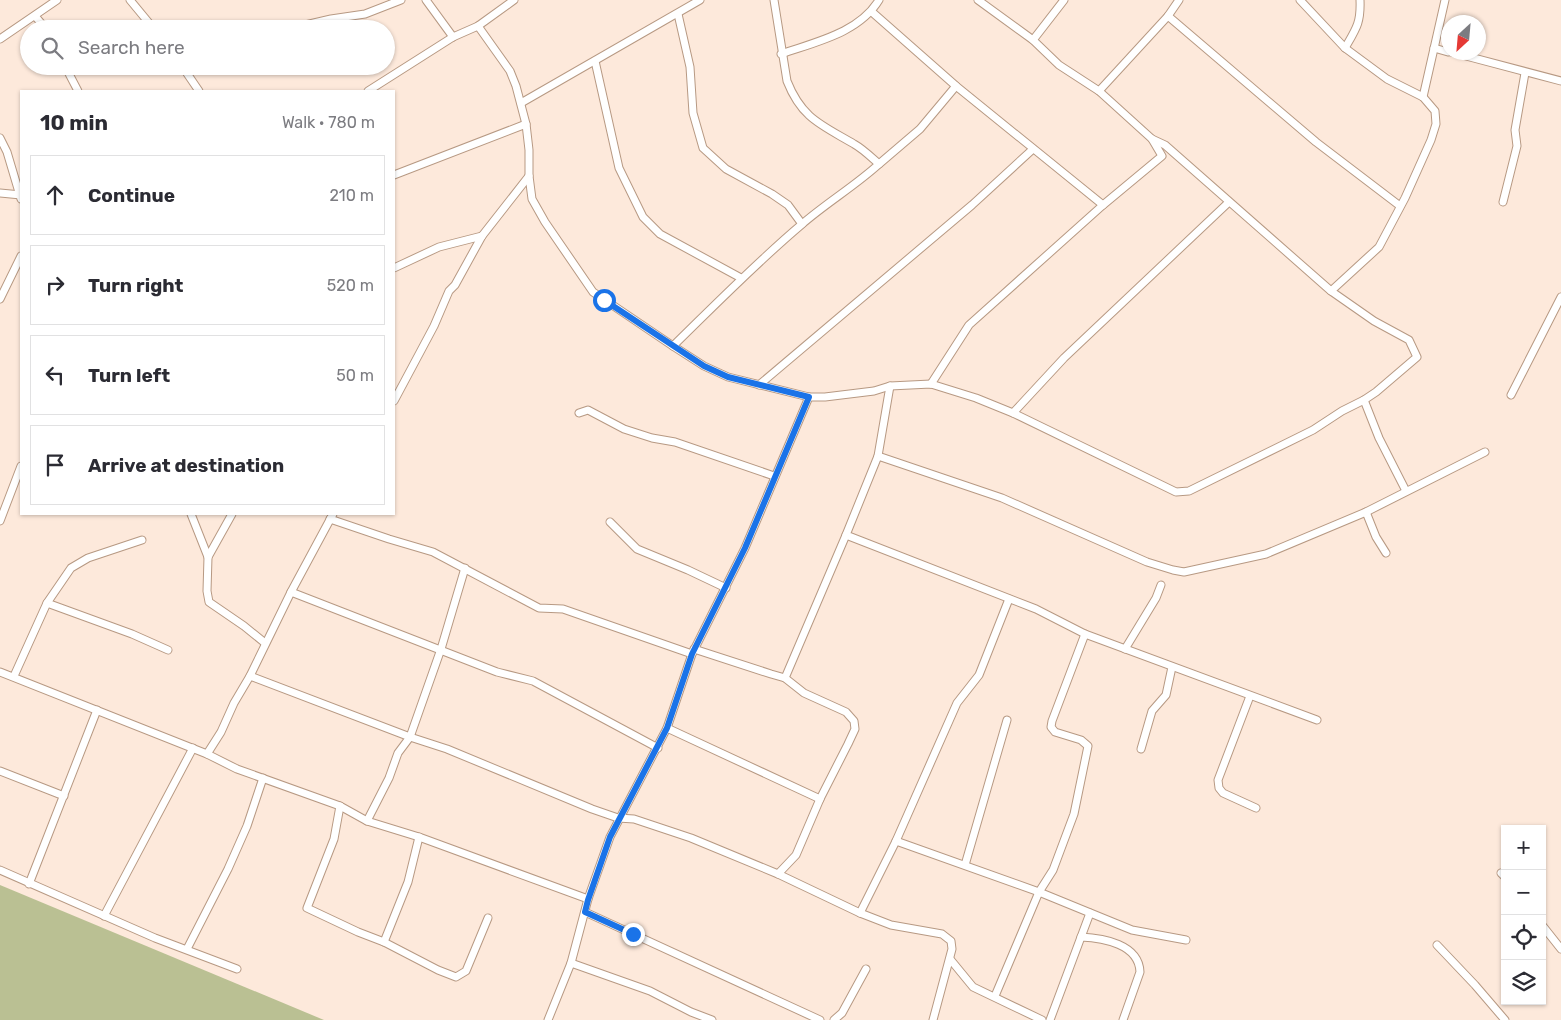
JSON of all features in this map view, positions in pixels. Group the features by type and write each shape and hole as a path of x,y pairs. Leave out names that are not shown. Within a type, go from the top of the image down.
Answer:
{"street":[{"path":"29,20 57,0"},
{"path":"130,0 147,20"},
{"path":"327,20 365,14 401,0"},
{"path":"426,0 453,38"},
{"path":"395,74 453,38 478,26 514,0"},
{"path":"521,103 700,0"},
{"path":"774,0 781,54 791,92 808,115 817,123 856,145 879,164"},
{"path":"781,54 842,32 872,12 879,0"},
{"path":"931,384 968,325 1102,205 1162,156 1152,139 1100,91 1059,65 1032,40 978,0"},
{"path":"1032,40 1064,0"},
{"path":"1100,91 1168,16 1179,0"},
{"path":"1300,0 1345,48 1387,79 1423,97 1435,111 1436,124 1432,140 1379,248 1331,290"},
{"path":"1345,48 1357,28 1361,16 1360,0"},
{"path":"1423,97 1445,0"},
{"path":"872,12 956,86 1102,205"},
{"path":"678,14 690,67 693,113 703,148 726,169 788,205 802,224"},
{"path":"35,16 38,20"},
{"path":"1168,16 1316,142 1400,206"},
{"path":"0,38 20,25"},
{"path":"478,26 510,71 521,103 529,150 529,176 532,199 545,222 593,292 673,346 704,366 728,377 809,397 874,391 890,386 931,384 976,398 1014,414 1176,492 1189,491 1313,430 1342,410 1364,400 1376,392 1417,356 1409,340 1374,321 1331,290 1165,145 1152,139"},
{"path":"1434,48 1441,50"},
{"path":"1479,60 1561,81"},
{"path":"595,61 619,168 644,216 660,234 741,278"},
{"path":"1503,202 1517,146 1515,130 1525,73"},
{"path":"70,75 77,90"},
{"path":"188,75 198,90"},
{"path":"370,90 394,75"},
{"path":"673,346 741,278 802,224 865,177 920,129 956,86"},
{"path":"395,175 526,124"},
{"path":"0,138 7,152 20,194"},
{"path":"759,385 972,205 1032,149"},
{"path":"395,399 434,326 449,291 454,286 482,236 529,176"},
{"path":"0,194 20,197"},
{"path":"1014,414 1064,358 1229,202"},
{"path":"395,268 439,247 482,236"},
{"path":"0,299 20,258"},
{"path":"1511,395 1561,297"},
{"path":"785,678 828,580 878,456 890,386"},
{"path":"548,1020 572,963 588,900 610,837 618,818 658,748 667,728 693,651 726,588 761,512 774,476 790,444 809,397"},
{"path":"1364,400 1379,438 1406,491"},
{"path":"579,412 588,410 624,429 652,438 675,442 774,476"},
{"path":"878,456 1002,498 1147,562 1184,572 1266,554 1366,512 1485,452"},
{"path":"0,521 20,469"},
{"path":"13,488 20,486"},
{"path":"1366,512 1376,537 1386,553"},
{"path":"191,515 208,557 207,591 209,602 265,643"},
{"path":"208,557 231,515"},
{"path":"207,754 221,732 291,592 332,516 389,540 433,552 465,568 494,586 539,608 563,609 693,651 785,678 804,693 846,712 854,721 854,729 848,744 820,799 796,855 778,874"},
{"path":"610,522 637,549 726,588"},
{"path":"846,534 1036,609 1085,634 1317,720"},
{"path":"14,676 47,603 71,568 88,558 142,540"},
{"path":"367,821 389,778 398,752 410,737 465,568"},
{"path":"1125,649 1156,598 1161,585"},
{"path":"291,592 497,672 533,681 658,748"},
{"path":"860,913 896,841 957,703 979,675 1009,599"},
{"path":"47,603 132,634 168,650"},
{"path":"996,996 1039,892 1053,870 1074,814 1088,746 1081,740 1055,732 1051,727 1085,634"},
{"path":"1141,749 1152,711 1166,695 1172,667"},
{"path":"0,672 193,748 236,769 340,806 367,821 419,837 588,900"},
{"path":"250,676 410,737 447,749 618,818 634,819 691,838 778,874 860,913 891,924 942,934 951,941 952,949 933,1020"},
{"path":"1250,696 1218,780 1219,788 1223,793 1256,808"},
{"path":"29,884 97,710"},
{"path":"965,865 1007,720"},
{"path":"667,728 820,799"},
{"path":"104,916 193,748"},
{"path":"0,771 64,796"},
{"path":"187,949 228,869 247,826 264,778"},
{"path":"340,806 334,839 307,908 384,942 438,970 456,977 466,971 488,918"},
{"path":"384,942 408,882 419,837"},
{"path":"896,841 1039,892 1132,930 1186,940"},
{"path":"0,870 155,938 237,969"},
{"path":"585,912 820,1020"},
{"path":"1050,1020 1090,913"},
{"path":"1546,930 1561,949"},
{"path":"1081,937 1093,937 1118,944 1132,953 1140,964 1140,972 1123,1020"},
{"path":"1437,945 1476,985 1505,1020"},
{"path":"950,959 973,987 996,996 1033,1018 1042,1020"},
{"path":"572,963 650,991 691,1012 712,1020"},
{"path":"834,1020 842,1013 866,969"}],"green space":[{"path":"0,885 324,1020 0,1020"}],"route":[{"path":"604,300 704,366 728,377 809,397 745,548 692,654 667,728 658,748 618,818 600,863 585,912 633,934"}]}
